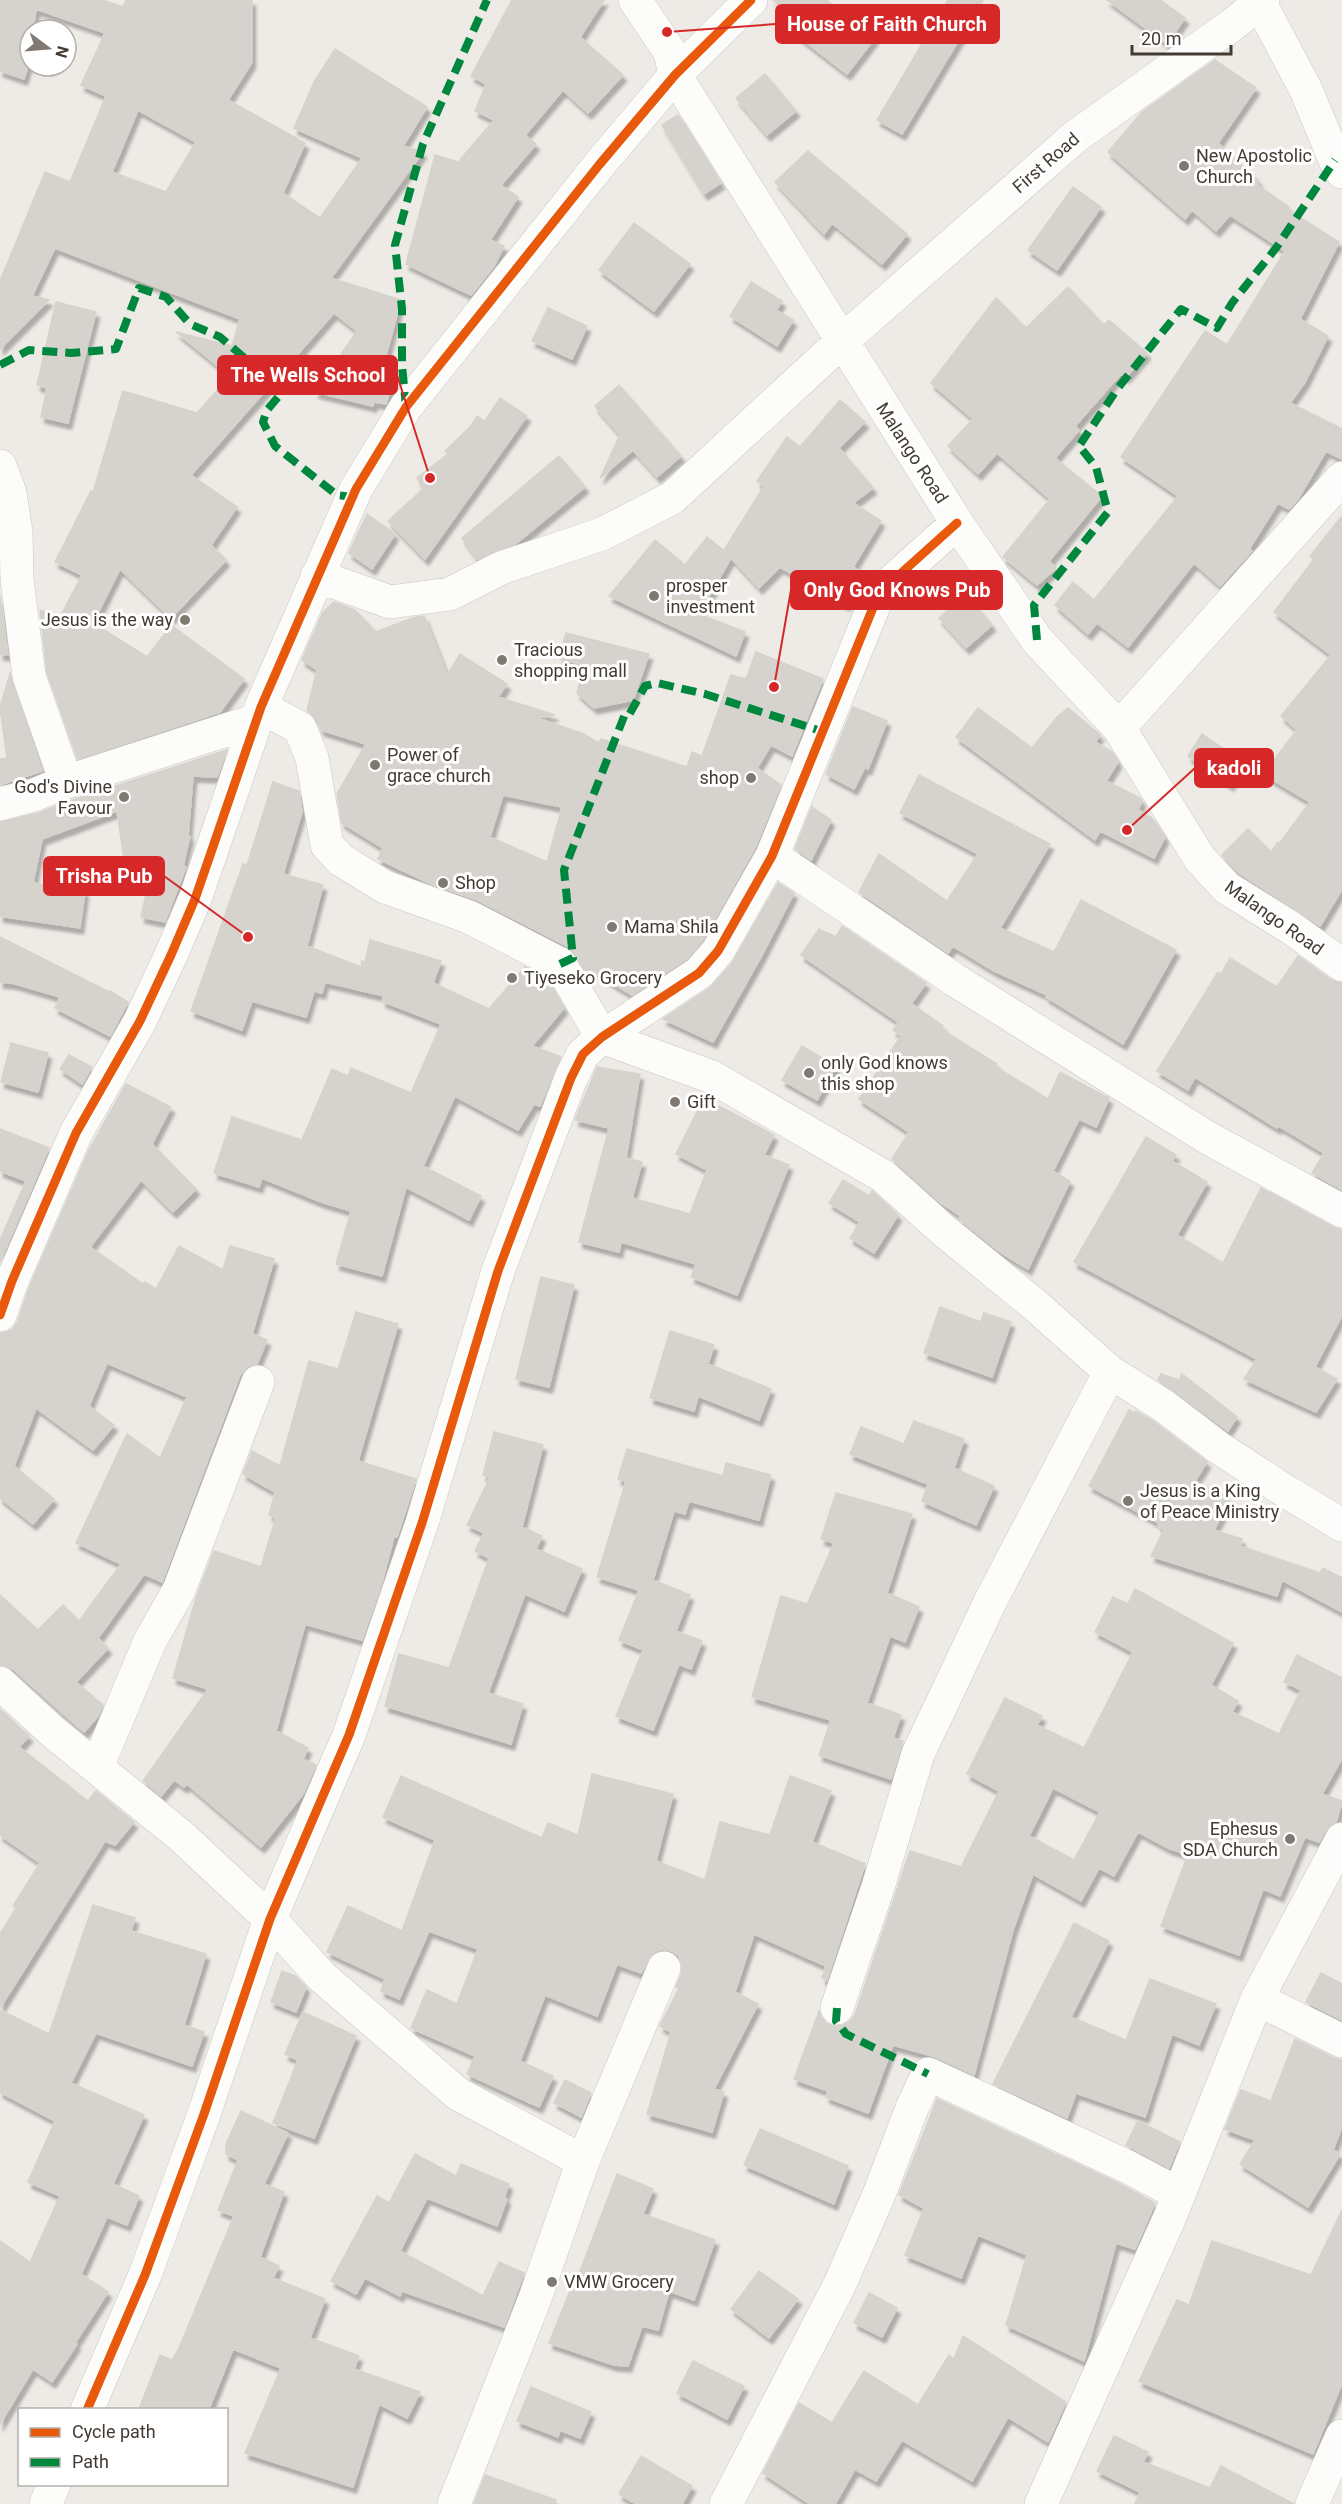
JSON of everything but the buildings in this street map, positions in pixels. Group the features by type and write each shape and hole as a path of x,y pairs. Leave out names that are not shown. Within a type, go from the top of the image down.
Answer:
{"street":[{"name":"Malango Road","path":"635,0 670,52 675,75 841,342 957,523 1037,640 1119,728 1200,859 1227,888 1291,928 1342,965"},
{"path":"0,1315 12,1281 76,1133 140,1021 171,955 195,899 259,713 356,489 406,407 675,75 751,0"},
{"path":"1262,1 1306,90 1342,172"},
{"name":"First Road","path":"317,576 390,602 450,594 501,568 602,534 672,498 841,342 1076,136 1262,1"},
{"path":"0,466 10,493 16,532 17,579 29,676 66,782"},
{"path":"1119,728 1342,478"},
{"path":"87,2408 145,2274 204,2114 270,1919 350,1735 422,1523 498,1271 567,1089 583,1054 602,1037 699,973 718,951 772,856 879,593 957,523"},
{"path":"0,804 34,795 259,713 300,728 312,758 327,845 341,860 385,886 469,917 560,964 602,1037 712,1077 882,1176 943,1230 1035,1305 1110,1372 1164,1406 1219,1448 1342,1525"},
{"path":"772,856 955,980 1157,1107 1208,1138 1342,1211"},
{"path":"837,2008 878,1887 918,1754 990,1602 1110,1372"},
{"path":"98,1767 150,1641 179,1590 258,1382"},
{"path":"0,1683 53,1732 180,1836 270,1919 321,1976 458,2094 583,2162"},
{"path":"1041,2504 1179,2194 1257,1999 1342,1839"},
{"path":"454,2504 534,2301 583,2162 664,1968"},
{"path":"1257,1999 1342,2041"},
{"path":"726,2504 839,2286 928,2074 1126,2166 1179,2194"},
{"path":"1312,2504 1342,2436"},
{"path":"46,2504 53,2486"}],"marked path":[{"path":"406,407 402,365 402,309 395,245 423,144 487,0"},
{"path":"1037,640 1034,605 1108,512 1096,467 1079,446 1118,388 1181,309 1217,328 1232,303 1276,248 1335,160"},
{"path":"0,365 29,350 71,353 116,349 139,288 166,297 190,324 220,337 254,366 279,396 267,410 263,422 275,446 337,495 352,497"},
{"path":"560,964 573,958 564,870 625,714 629,715 645,686 657,683 705,694 821,731"},
{"path":"837,2008 836,2021 846,2034 928,2074"}],"cycle path":[{"path":"0,1315 12,1281 76,1133 140,1021 171,955 195,899 261,707 356,489 406,407 599,165 675,75 751,0"},
{"path":"88,2408 145,2275 204,2114 270,1919 349,1735 422,1523 498,1271 571,1078 583,1054 602,1037 699,973 718,951 772,856 879,593 957,523"}],"place":[{"name":"House of Faith Church","path":"667,32"},
{"name":"New Apostolic Church","path":"1184,166"},
{"name":"The Wells School","path":"430,478"},
{"name":"prosper investment","path":"654,596"},
{"name":"Jesus is the way","path":"185,620"},
{"name":"Tracious shopping mall","path":"502,660"},
{"name":"Only God Knows Pub","path":"774,687"},
{"name":"Power of grace church","path":"375,765"},
{"name":"shop","path":"751,778"},
{"name":"God's Divine Favour","path":"124,797"},
{"name":"kadoli","path":"1127,830"},
{"name":"Shop","path":"443,883"},
{"name":"Mama Shila","path":"612,927"},
{"name":"Trisha Pub","path":"248,937"},
{"name":"Tiyeseko Grocery","path":"512,978"},
{"name":"only God knows this shop","path":"809,1073"},
{"name":"Gift","path":"675,1102"},
{"name":"Jesus is a King of Peace Ministry","path":"1128,1501"},
{"name":"Ephesus SDA Church","path":"1290,1839"},
{"name":"VMW Grocery","path":"552,2282"}]}
